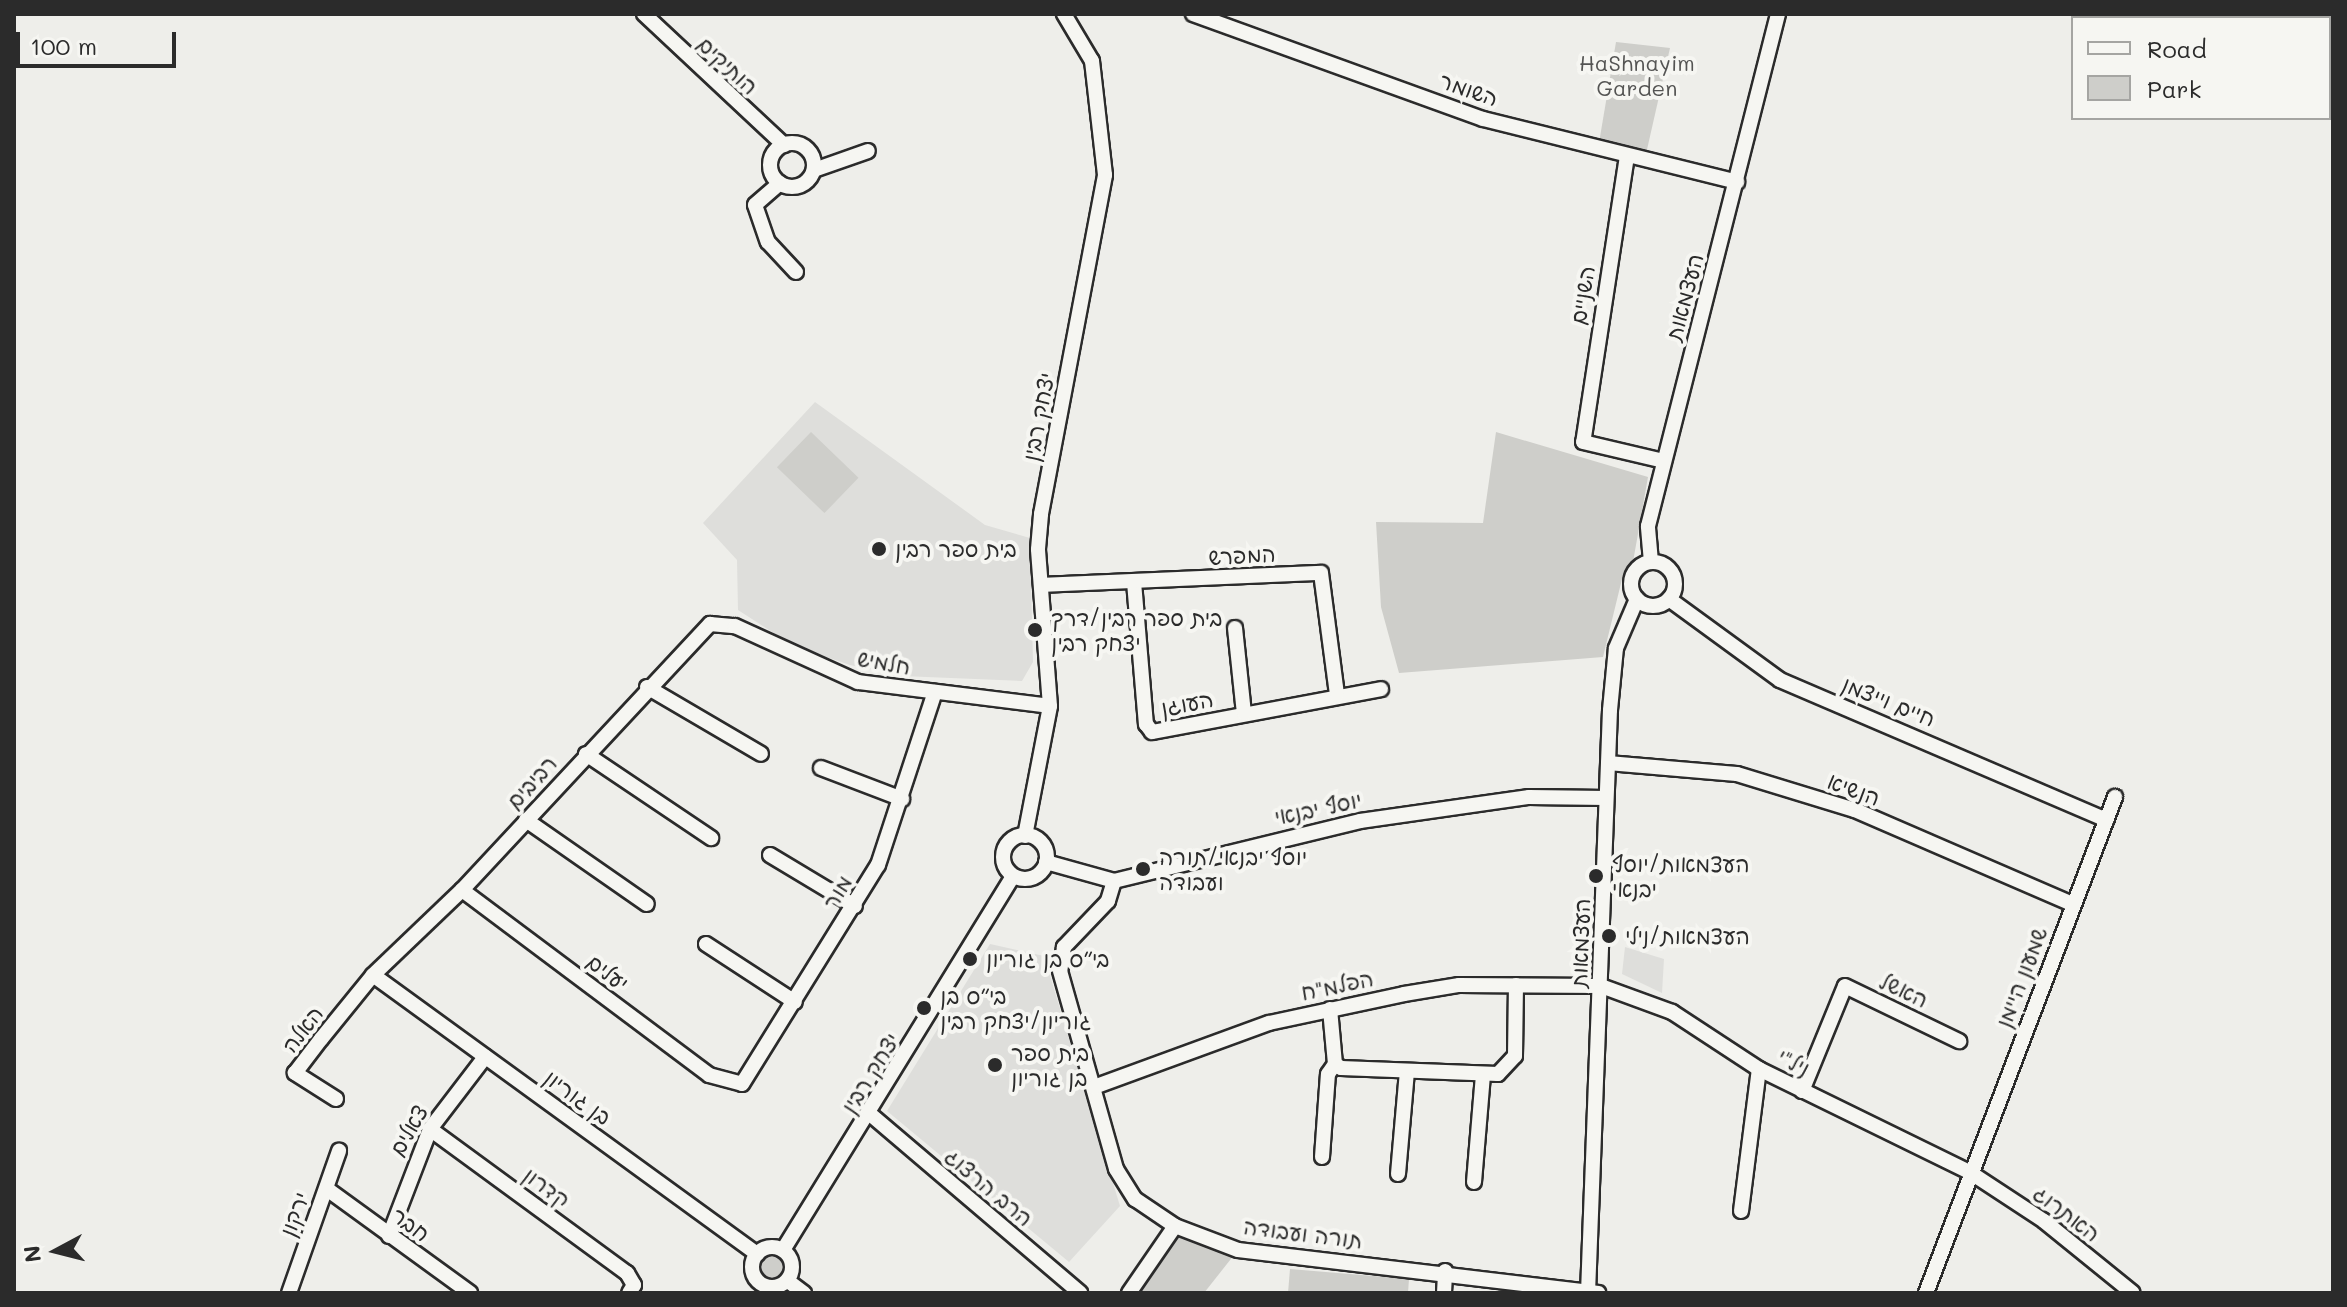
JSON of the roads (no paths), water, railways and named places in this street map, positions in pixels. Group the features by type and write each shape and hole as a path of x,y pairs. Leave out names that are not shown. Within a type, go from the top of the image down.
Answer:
{"street":[{"name":"הותיקים","path":"644,14 784,145"},
{"name":"יצחק רבין","path":"1025,836 1050,706 1041,585 1041,514 1105,175 1092,61 1064,14"},
{"name":"השומר","path":"1193,14 1483,119 1737,182"},
{"name":"העצמאות","path":"1651,562 1646,538 1778,14"},
{"path":"780,183 770,166 784,145 809,151 814,170"},
{"path":"796,272 768,242 755,205 780,183 800,186 814,170 868,151"},
{"name":"השניים","path":"1627,156 1583,442 1664,461"},
{"path":"1651,562 1672,574 1669,599 1657,606 1637,599 1634,573 1651,562"},
{"name":"המפרש","path":"1041,585 1321,573 1337,695"},
{"name":"העוגן","path":"1134,582 1146,724 1152,732 1381,689"},
{"name":"העצמאות","path":"1592,1292 1606,798 1614,663 1637,599"},
{"name":"חיים וייצמן","path":"1669,599 1780,680 2106,820"},
{"name":"חלמיש","path":"722,624 835,675 935,692 1050,706"},
{"name":"רביבים","path":"373,975 462,890 701,630 722,624"},
{"path":"1235,628 1244,714"},
{"path":"647,687 761,754"},
{"name":"מור","path":"730,1085 750,1075 878,865 935,692"},
{"path":"586,754 711,838"},
{"name":"הנשיא","path":"1608,763 1737,774 1855,810 2072,904"},
{"path":"821,768 902,799"},
{"name":"יוסף יבנאי","path":"1046,862 1114,881 1360,821 1529,797 1606,798"},
{"name":"שמעון היימן","path":"1926,1293 2115,797"},
{"path":"526,820 647,904"},
{"path":"1025,836 1042,843 1046,862 1033,878 1013,876 1003,855 1010,841 1025,836"},
{"path":"770,855 855,906"},
{"name":"יצחק רבין","path":"783,1250 870,1114 1013,876"},
{"name":"תורה ועבודה","path":"1114,881 1108,901 1060,960 1123,1185 1175,1226 1238,1250 1445,1271 1592,1292"},
{"name":"יעלים","path":"462,890 730,1085"},
{"path":"706,944 795,1002"},
{"name":"בן גוריון","path":"373,975 757,1254"},
{"name":"האלה","path":"336,1099 295,1073 373,975"},
{"name":"הפלמ\"ח","path":"1094,1087 1198,1046 1330,1009 1459,985 1601,986"},
{"path":"1335,1064 1483,1075 1512,1065 1516,985"},
{"name":"ניל\"י","path":"1601,986 1672,1012 1759,1069 1971,1173"},
{"name":"האשל","path":"1802,1091 1845,986 1959,1041"},
{"path":"1322,1157 1328,1074 1335,1064 1330,1009"},
{"name":"צאלים","path":"389,1236 430,1129 485,1057"},
{"path":"1741,1211 1759,1069"},
{"path":"1398,1174 1407,1071"},
{"path":"1474,1182 1483,1075"},
{"name":"הרב הרצוג","path":"870,1114 1080,1293"},
{"name":"קדרון","path":"430,1129 627,1273 632,1289"},
{"name":"ירקון","path":"289,1293 339,1151"},
{"name":"האתרוג","path":"1971,1173 2044,1221 2133,1293"},
{"name":"חבר","path":"327,1189 470,1293"},
{"path":"1129,1293 1175,1226"},
{"path":"769,1247 783,1250 793,1268 788,1281 760,1289 753,1275 757,1254 769,1247"},
{"path":"1444,1293 1445,1271"},
{"path":"788,1281 804,1293"}],"place":[{"name":"בית ספר רבין","path":"879,549"},
{"name":"בית ספר רבין/דרך יצחק רבין","path":"1035,630"},
{"name":"יוסף יבנאי/תורה ועבודה","path":"1143,869"},
{"name":"העצמאות/יוסף יבנאי","path":"1596,876"},
{"name":"העצמאות/נילי","path":"1609,936"},
{"name":"בי״ס בן גוריון","path":"970,959"},
{"name":"בי״ס בן גוריון/יצחק רבין","path":"924,1008"},
{"name":"בית ספר בן גוריון","path":"995,1065"}],"park label":[{"name":"HaShnayim Garden","path":"1637,74"}]}
